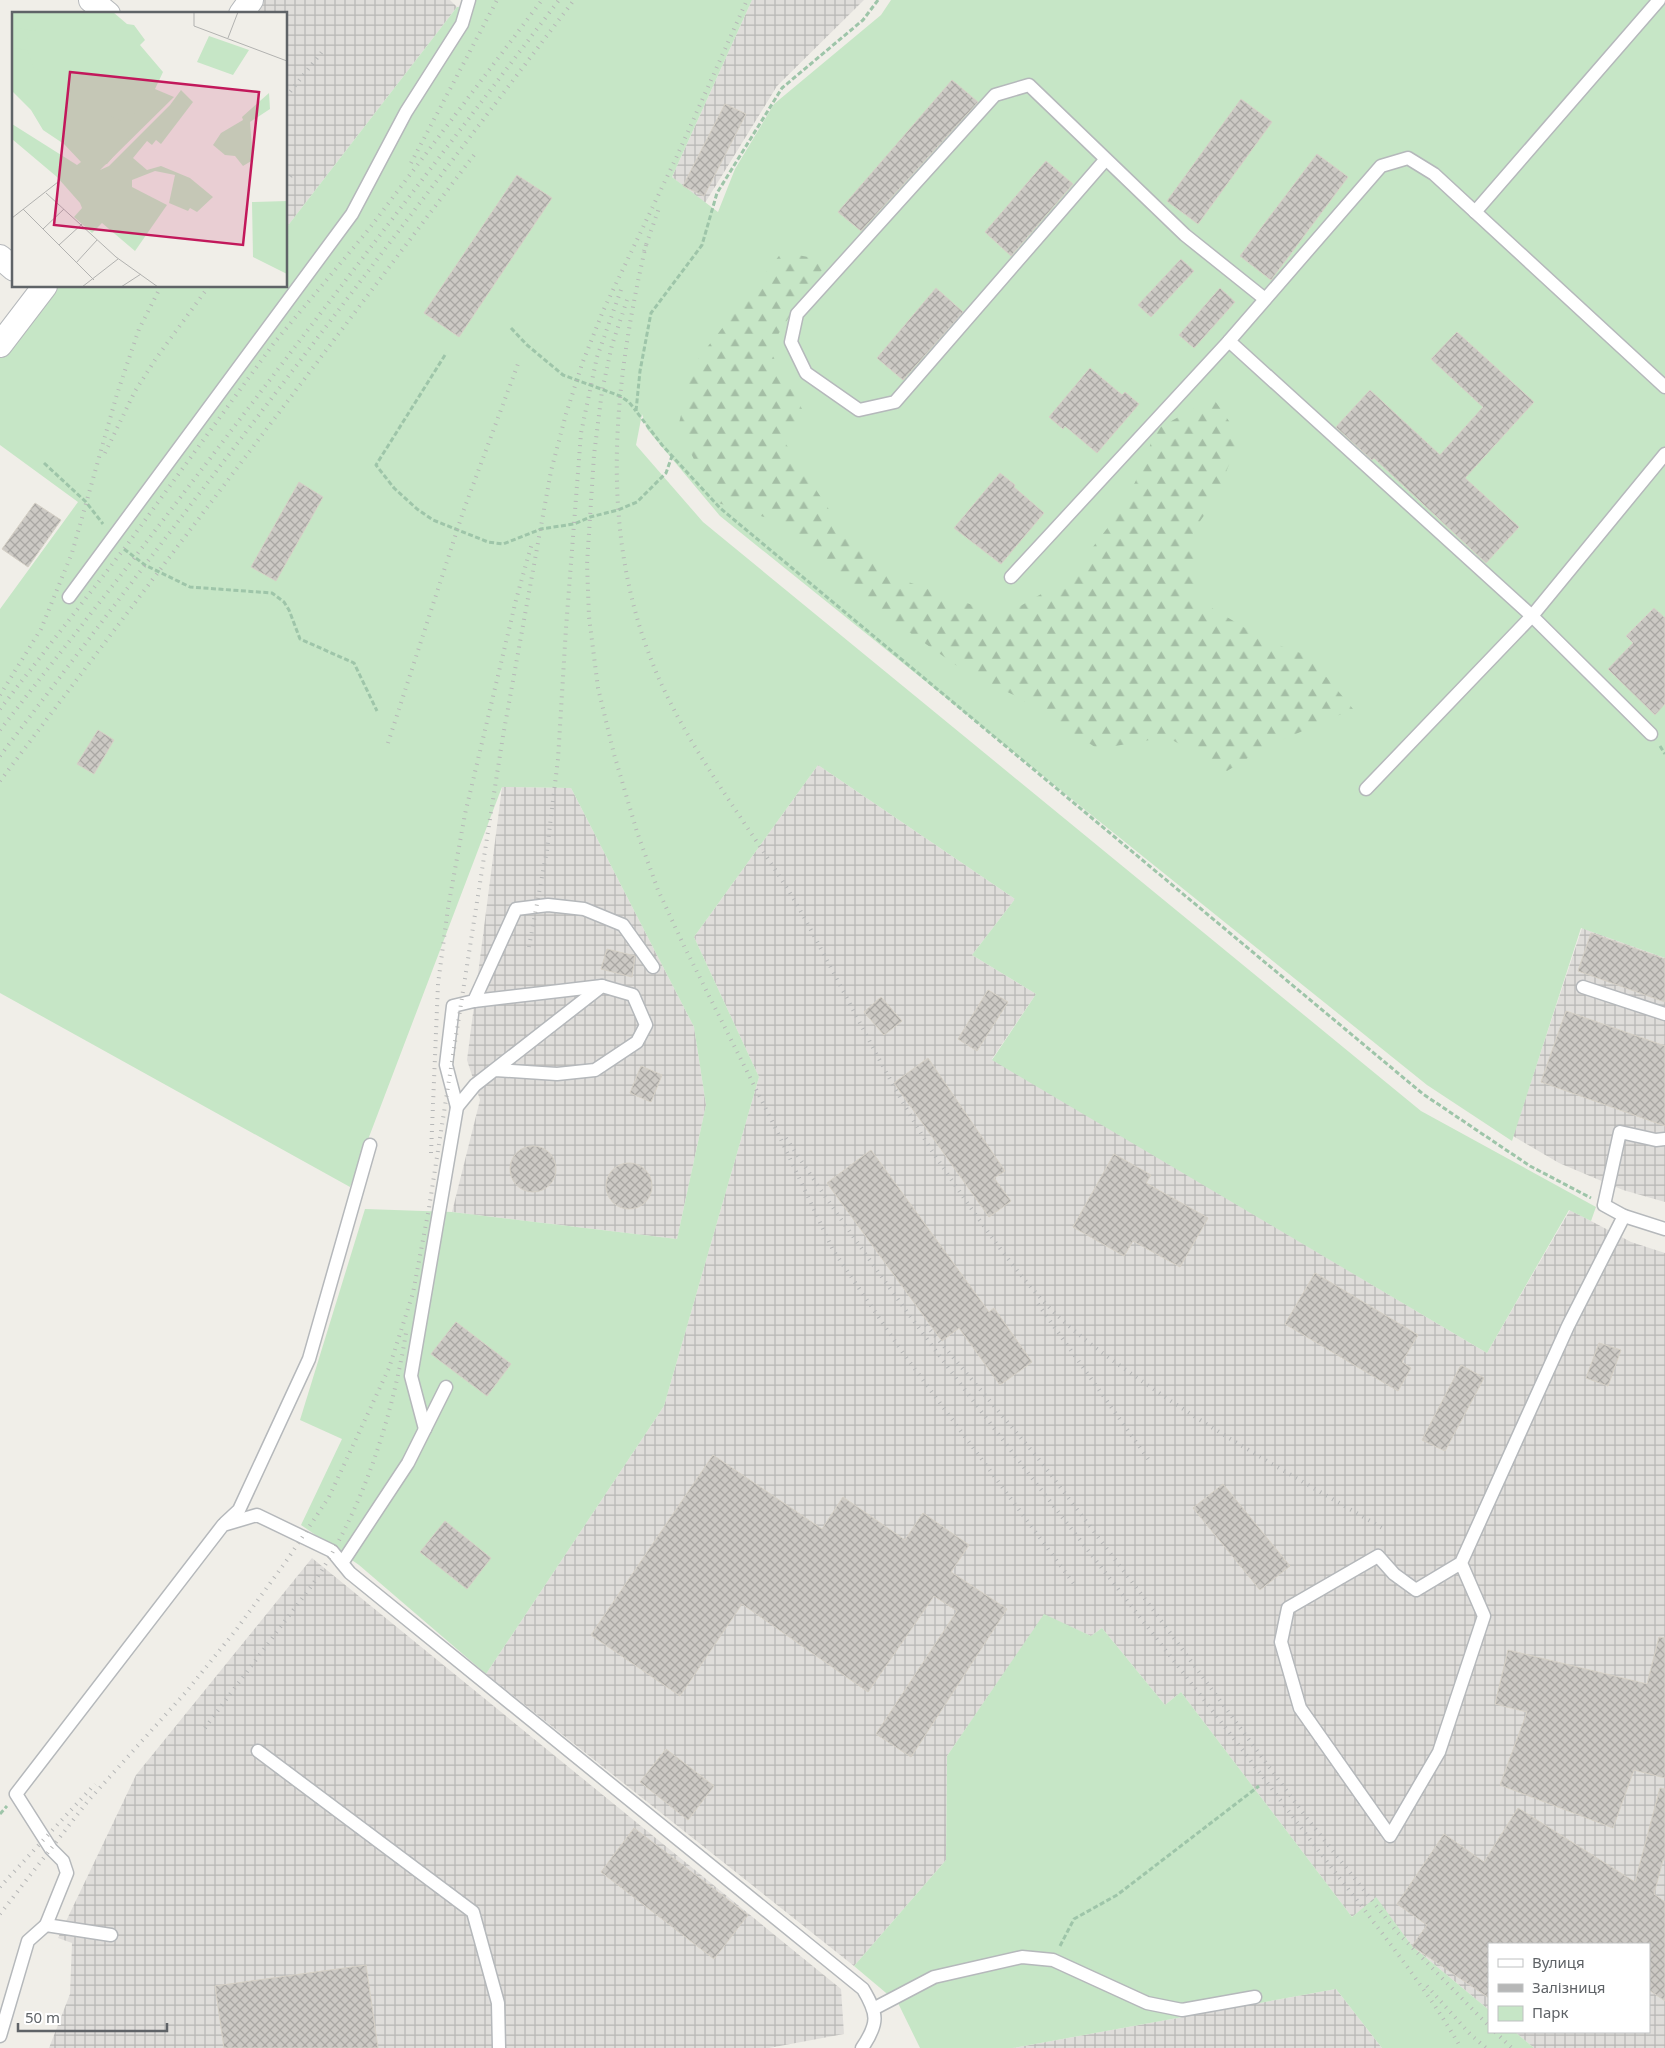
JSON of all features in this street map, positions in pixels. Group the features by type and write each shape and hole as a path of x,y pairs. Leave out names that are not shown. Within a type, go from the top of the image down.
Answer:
{"street":[{"path":"91,0 106,12"},
{"path":"242,12 251,0"},
{"path":"0,257 12,267"},
{"path":"0,346 39,288"}],"lane":[{"path":"69,597 352,214 406,112 462,24 469,0"},
{"path":"1475,212 1659,0"},
{"path":"1106,158 895,402 860,410 806,374 791,342 797,314 995,95 1029,85 1106,158 1185,235 1265,299"},
{"path":"1011,578 1229,341 1381,166 1408,158 1434,174 1665,387"},
{"path":"1229,341 1532,616 1651,734"},
{"path":"1366,789 1532,616 1665,454"},
{"path":"474,1001 516,910 548,905 584,909 623,925 653,967"},
{"path":"457,1107 475,1085 602,986"},
{"path":"425,1429 411,1376 457,1107 446,1066 453,1006 474,1001 602,986 633,995 646,1025 637,1042 595,1070 557,1074 495,1070"},
{"path":"1583,986 1665,1014"},
{"path":"1665,1139 1656,1140 1620,1132 1604,1205 1624,1216 1665,1228"},
{"path":"0,2036 28,1942 46,1925 67,1873 63,1861 50,1849 16,1794 223,1525 239,1510 309,1359 370,1145"},
{"path":"1461,1563 1484,1616 1439,1752 1390,1836 1300,1708 1281,1642 1288,1608 1378,1556 1394,1574 1416,1590 1461,1563 1568,1326 1624,1216"},
{"path":"342,1564 408,1463 446,1388"},
{"path":"223,1525 257,1515 332,1551 350,1573 863,1988 874,2008 873,2032 862,2048"},
{"path":"258,1751 473,1912 498,2003 499,2048"},
{"path":"46,1925 111,1934"},
{"path":"874,2008 934,1977 1022,1957 1053,1960 1147,2003 1182,2010 1255,1997"}],"path":[{"path":"636,411 640,371 651,313 702,245 717,193 782,88 863,20 878,0"},
{"path":"511,328 526,345 563,375 620,396 629,402 672,456 720,508 1423,1094 1530,1166 1604,1205"},
{"path":"445,355 376,465 394,488 433,520 488,542 503,544 541,529 574,524 637,502 666,472 672,456"},
{"path":"44,464 86,502 104,525 115,534 124,550 145,565 190,587 272,593 284,602 289,610 300,639 354,663 377,710"},
{"path":"1053,1960 1074,1919 1117,1895 1260,1786"}],"shaded area":[{"path":"260,0 450,0 457,7 288,225 288,12 251,12"},
{"path":"752,0 864,0 777,86 705,203 672,177"},
{"path":"818,765 1015,899 972,955 1036,994 992,1059 1487,1353 1570,1210 1631,1242 1665,1253 1665,2048 1534,2048 1516,2033 1650,2033 1650,1943 1488,1943 1488,2009 1412,1946 1376,1898 1352,1917 1181,1692 1165,1705 1102,1628 1091,1636 1044,1615 947,1756 946,1860 854,1966 486,1674 664,1406 759,1077 694,937"},
{"path":"502,787 571,788 694,1027 706,1105 677,1239 452,1212 480,1100 467,1060"},
{"path":"1582,928 1665,958 1665,1202 1623,1190 1559,1163 1513,1136"},
{"path":"312,1558 841,1989 844,2034 769,2048 49,2048 70,1994 72,1943 58,1938 136,1775"},
{"path":"1336,1989 1382,2048 1013,2048"}],"green space":[{"path":"470,0 752,0 672,177 718,212 735,169 774,104 881,15 891,0 1665,0 1665,958 1581,928 1512,1141 1427,1085 720,516 647,429 642,414 636,445 703,522 1421,1111 1596,1207 1591,1221 1569,1210 1487,1353 992,1060 1036,994 972,955 1015,899 818,765 694,937 759,1077 664,1406 486,1674 359,1565 301,1525 342,1439 300,1420 365,1209 452,1212 677,1239 706,1105 694,1027 571,788 502,787 350,1187 0,993 0,609 78,502 0,445 0,353 46,288 288,288 288,225 457,7 466,6"},
{"path":"782,252 829,261 801,298 769,349 802,409 784,441 851,543 900,579 1003,616 1069,578 1119,513 1144,465 1155,430 1213,398 1240,437 1215,500 1193,531 1195,598 1267,641 1309,656 1353,709 1264,748 1227,771 1167,737 1098,749 1016,696 970,675 849,590 787,524 715,502 678,427 694,364"},
{"path":"1044,1614 1091,1636 1102,1628 1165,1705 1181,1692 1352,1917 1376,1897 1412,1946 1488,2009 1488,2033 1516,2033 1534,2048 1382,2048 1336,1989 1013,2048 920,2048 898,2003 854,1966 946,1860 947,1756"}],"building":[{"path":"952,80 978,102 861,231 838,212"},
{"path":"1241,99 1272,122 1198,224 1167,201"},
{"path":"725,104 746,114 704,196 683,186"},
{"path":"1317,154 1348,177 1271,280 1240,256"},
{"path":"1046,161 1073,184 1011,256 985,232"},
{"path":"517,175 552,198 459,337 424,313"},
{"path":"1181,259 1194,271 1151,317 1138,305"},
{"path":"936,288 963,312 903,380 877,358"},
{"path":"1220,288 1235,302 1194,348 1179,335"},
{"path":"1457,332 1534,402 1465,478 1519,527 1486,563 1374,458 1372,460 1336,427 1370,390 1440,455 1483,407 1431,359"},
{"path":"1090,368 1122,395 1125,392 1139,404 1097,453 1065,426 1063,429 1049,417"},
{"path":"1000,473 1044,513 1001,564 954,528"},
{"path":"299,482 323,497 276,581 251,567"},
{"path":"35,503 61,520 28,567 2,549"},
{"path":"1654,608 1665,618 1665,704 1655,715 1608,669 1633,643 1626,636"},
{"path":"98,730 114,740 94,774 77,764"},
{"path":"1591,933 1665,959 1665,1002 1578,971"},
{"path":"607,949 635,956 632,977 601,969"},
{"path":"988,990 1008,1002 977,1051 958,1039"},
{"path":"881,997 902,1021 884,1035 864,1012"},
{"path":"1566,1011 1665,1046 1665,1126 1541,1082"},
{"path":"928,1058 1005,1171 994,1178 1011,1201 989,1217 894,1083"},
{"path":"641,1066 662,1075 651,1102 630,1093"},
{"path":"533,1146 546,1150 552,1156 556,1169 552,1182 546,1188 533,1192 520,1188 514,1182 510,1169 514,1156 520,1150"},
{"path":"871,1150 989,1312 994,1308 1032,1362 1000,1385 959,1328 942,1341 827,1183"},
{"path":"1114,1154 1151,1175 1146,1183 1208,1218 1180,1267 1133,1241 1124,1256 1073,1227"},
{"path":"629,1163 642,1167 648,1173 652,1186 648,1199 642,1205 629,1209 616,1205 610,1199 606,1186 610,1173 616,1167"},
{"path":"1315,1273 1418,1335 1402,1362 1411,1368 1398,1391 1285,1324"},
{"path":"456,1322 511,1364 487,1396 431,1354"},
{"path":"1599,1343 1621,1350 1608,1386 1586,1378"},
{"path":"1461,1365 1484,1378 1445,1451 1422,1440"},
{"path":"713,1455 822,1529 843,1497 905,1540 923,1513 969,1545 951,1572 1007,1609 911,1757 876,1734 957,1611 934,1596 868,1692 742,1604 680,1696 591,1635"},
{"path":"1223,1484 1290,1566 1260,1590 1193,1508"},
{"path":"445,1521 491,1558 467,1589 420,1552"},
{"path":"1659,1637 1665,1638 1665,1778 1634,1770 1613,1828 1500,1785 1527,1712 1495,1704 1508,1650 1647,1684"},
{"path":"666,1749 714,1786 688,1820 640,1782"},
{"path":"1660,1788 1665,1789 1665,1860 1663,1860 1654,1894 1665,1902 1665,2001 1650,1991 1650,1943 1488,1943 1488,1997 1412,1946 1427,1925 1397,1904 1444,1834 1484,1862 1518,1808 1635,1882"},
{"path":"634,1828 748,1915 714,1959 601,1872"},
{"path":"366,1965 378,2048 224,2048 215,1986"}],"railway":[{"path":"411,163 497,0"},
{"path":"0,709 124,549 274,343 369,229 542,0"},
{"path":"0,730 135,557 559,0"},
{"path":"0,756 574,0"},
{"path":"0,1914 88,1801 186,1692 236,1630 287,1560 329,1497 389,1368 413,1293 429,1208 503,736 551,471 582,364 603,311 677,156 747,0"},
{"path":"288,94 325,48"},
{"path":"0,781 474,155"},
{"path":"288,180 294,172"},
{"path":"644,251 659,208"},
{"path":"646,245 624,361 618,420 617,478 621,535 630,592 647,648 671,704 698,753 794,900 888,1076 932,1151 996,1243 1035,1292 1081,1337 1175,1404 1384,1529"},
{"path":"529,947 547,850 558,759 581,433 597,357 622,287"},
{"path":"0,695 41,629 72,553 117,394 139,329 160,288"},
{"path":"105,453 135,391 157,357 208,288"},
{"path":"627,300 612,345 602,391 594,455 587,564 589,617 598,688 614,754 637,832 658,890 684,946 777,1131 833,1250 903,1353 1074,1584"},
{"path":"388,743 463,512 518,364"},
{"path":"431,1153 438,984 448,908 465,814 516,600 532,543"},
{"path":"786,1138 900,1303 1389,1942 1427,1994 1461,2048"},
{"path":"1038,1304 1151,1463"},
{"path":"926,1325 1042,1463 1306,1817 1397,1932 1488,2025"},
{"path":"205,1728 315,1581 348,1524 384,1430 393,1398 406,1333"},
{"path":"0,1887 95,1784"},
{"path":"1427,1986 1470,2034 1486,2048"},
{"path":"1496,2033 1512,2048"}]}
